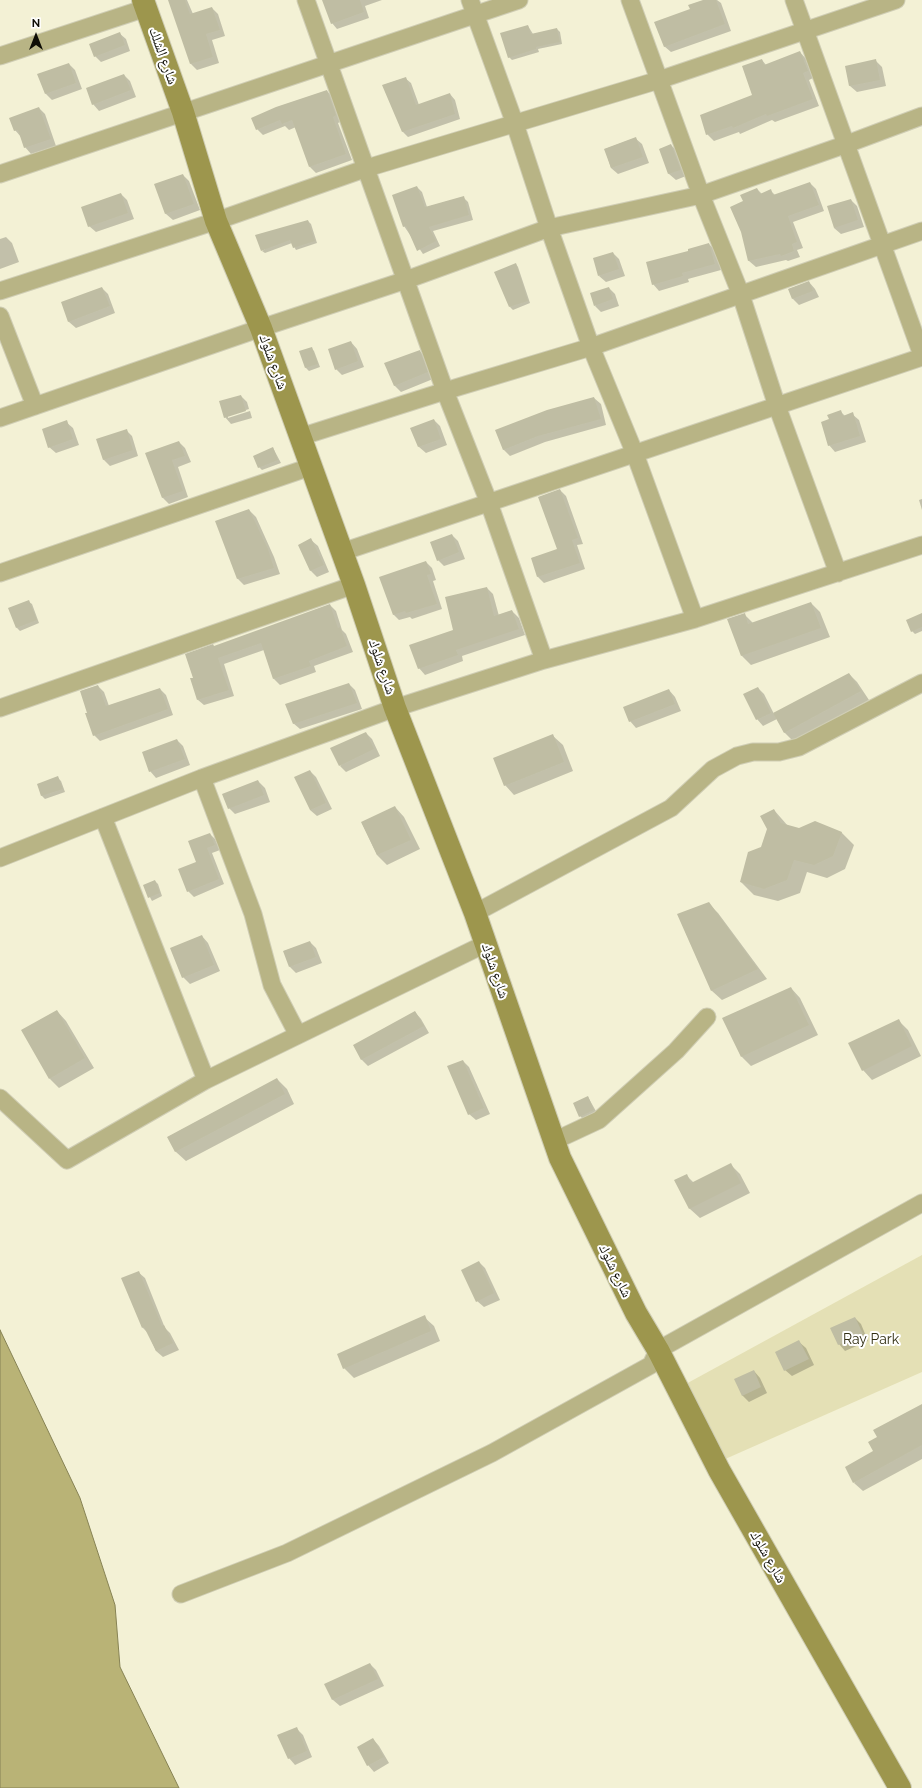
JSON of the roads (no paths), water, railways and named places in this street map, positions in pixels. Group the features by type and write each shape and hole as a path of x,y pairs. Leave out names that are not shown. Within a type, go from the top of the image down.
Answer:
{"street":[{"path":"306,0 445,390 489,503 544,660"},
{"path":"0,174 329,63 473,8 519,0"},
{"path":"630,0 701,195 741,295 777,406 838,573"},
{"path":"342,552 922,356 794,0"},
{"path":"0,291 216,221 367,168 659,80 896,0"},
{"path":"0,56 145,4"},
{"name":"شارع الشلك","path":"145,4 183,112"},
{"path":"473,8 515,124 549,228 591,347 635,454 695,619"},
{"name":"شارع شلوك","path":"183,112 216,221 261,328 310,467 354,585 396,708 475,913 560,1158 636,1313 658,1350 719,1470 900,1788"},
{"path":"0,418 261,328 406,280 549,228 701,195 922,116"},
{"path":"300,437 445,390 591,347 922,231"},
{"path":"0,316 35,406"},
{"path":"0,572 310,467"},
{"path":"0,858 202,778 396,708 544,660 695,619 922,545"},
{"path":"0,708 354,585"},
{"path":"475,913 671,808 713,768 737,756 753,752 779,752 799,747 922,683"},
{"path":"202,778 253,914 272,985 298,1035"},
{"path":"103,817 206,1080"},
{"path":"0,1098 66,1160 206,1080 485,944"},
{"path":"554,1141 599,1120 676,1051 707,1017"},
{"path":"181,1594 287,1553 492,1453 651,1365 658,1350 922,1203"}],"park label":[{"name":"Ray Park","path":"871,1340"}]}
